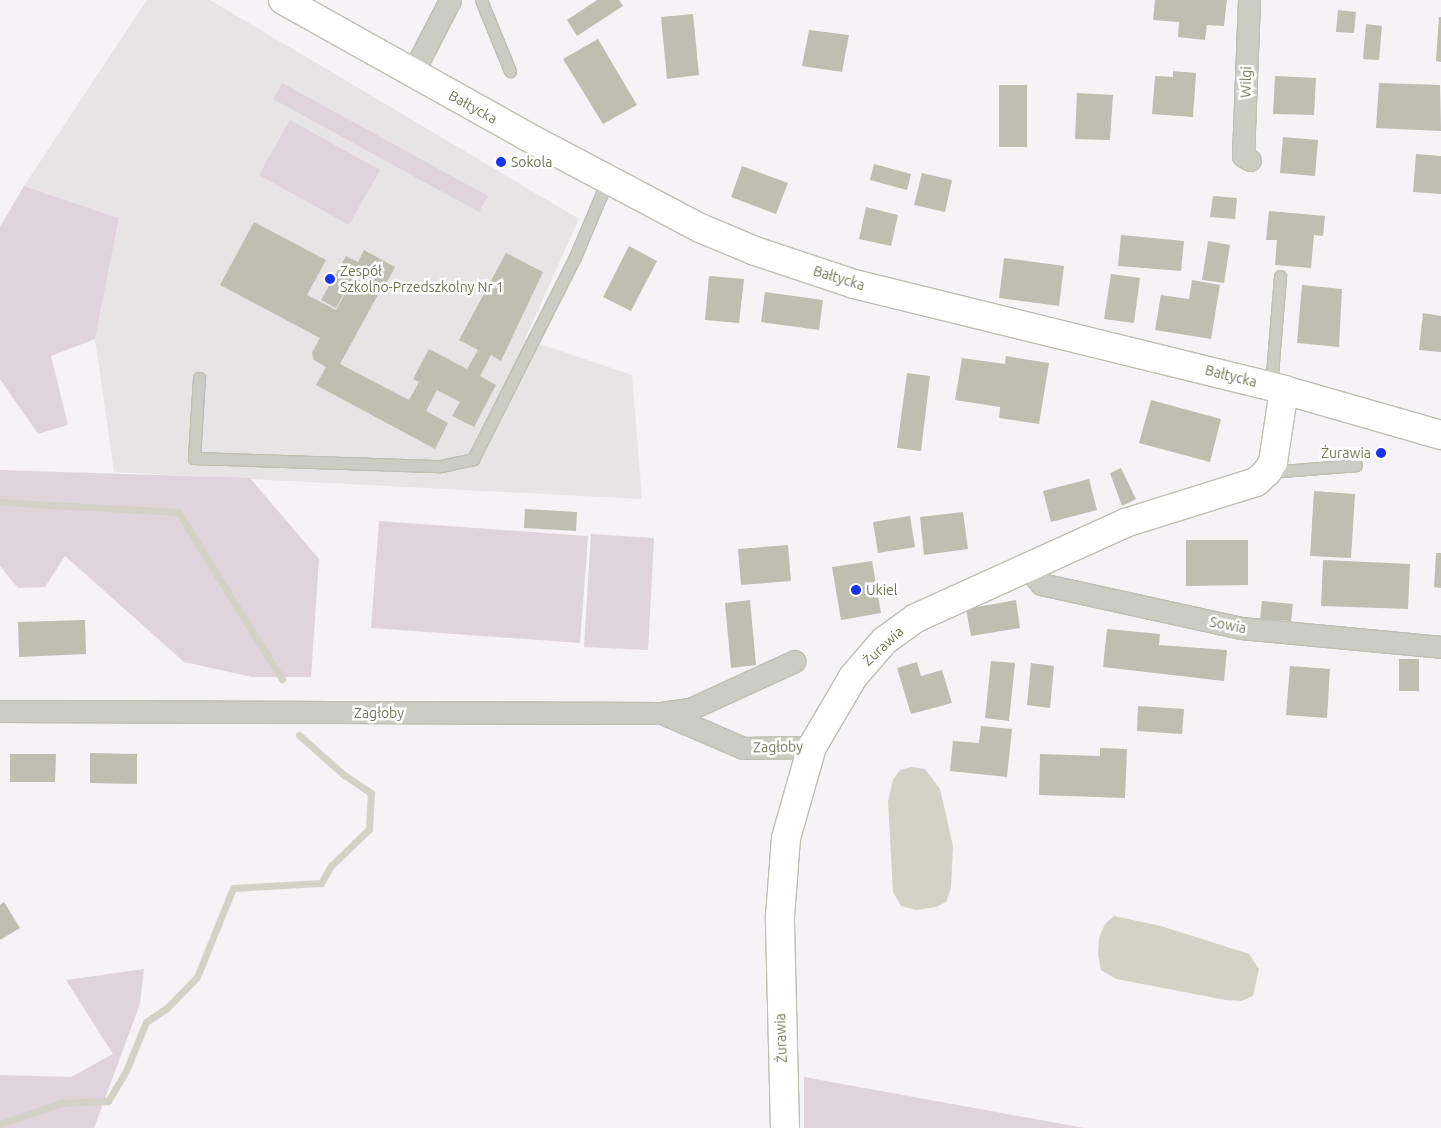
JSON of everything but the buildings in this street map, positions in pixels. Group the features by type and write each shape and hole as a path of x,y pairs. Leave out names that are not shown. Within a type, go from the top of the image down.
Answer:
{"main road":[{"name":"Bałtycka","path":"283,0 608,180 718,236 845,281 1096,346 1278,388 1441,436"},
{"path":"1267,472 1274,455 1278,388"},
{"name":"Żurawia","path":"785,1128 780,1031 781,870 792,808 812,747 853,677 884,641 916,618 1125,523 1245,487 1267,472"}],"street":[{"path":"412,72 450,0"},
{"name":"Wilgi","path":"1249,0 1243,156 1250,160"},
{"name":"Sowia","path":"1027,566 1041,584 1241,628 1441,647"},
{"name":"Zagłoby","path":"0,711 96,713 661,713 690,709 795,662"},
{"name":"Zagłoby","path":"661,713 743,748 812,747"}],"lane":[{"path":"481,0 510,72"},
{"path":"199,378 194,458 441,466 472,459 575,257 608,180"},
{"path":"1278,388 1280,276"},
{"path":"1267,472 1356,465"}],"shaded area":[{"name":"Zespół Szkolno-Przedszkolny Nr 1","path":"147,0 210,0 579,219 525,339 632,375 642,499 114,472 95,339 119,218 24,186"},
{"path":"282,83 488,196 479,212 273,99"},
{"path":"290,120 380,170 349,225 259,175"},
{"path":"24,186 119,218 95,339 51,356 68,425 38,434 0,379 0,227"},
{"path":"0,470 250,478 319,559 311,677 252,677 184,662 65,556 45,587 18,588 0,566"},
{"path":"379,521 588,536 580,643 371,628"},
{"path":"591,534 654,538 648,650 584,647"},
{"path":"911,767 925,769 940,789 953,846 951,888 946,902 936,907 916,910 901,906 893,892 888,801 893,780 900,770"},
{"path":"1114,916 1161,926 1249,954 1259,969 1253,996 1241,1001 1226,1000 1116,979 1101,970 1098,955 1099,938 1105,924"},
{"path":"144,969 140,1004 94,1128 0,1128 0,1075 71,1077 113,1054 66,980"},
{"path":"804,1077 1084,1128 804,1128"}],"waterway":[{"path":"0,502 178,512 282,679"},
{"path":"0,1124 61,1103 108,1101 126,1071 146,1022 167,1008 197,977 233,888 321,883 331,866 369,829 371,793 344,775 299,735"}],"place":[{"name":"Sokola","path":"501,162"},
{"name":"Zespół Szkolno-Przedszkolny Nr 1","path":"330,279"},
{"name":"Żurawia","path":"1381,453"},
{"name":"Ukiel","path":"856,590"}]}
